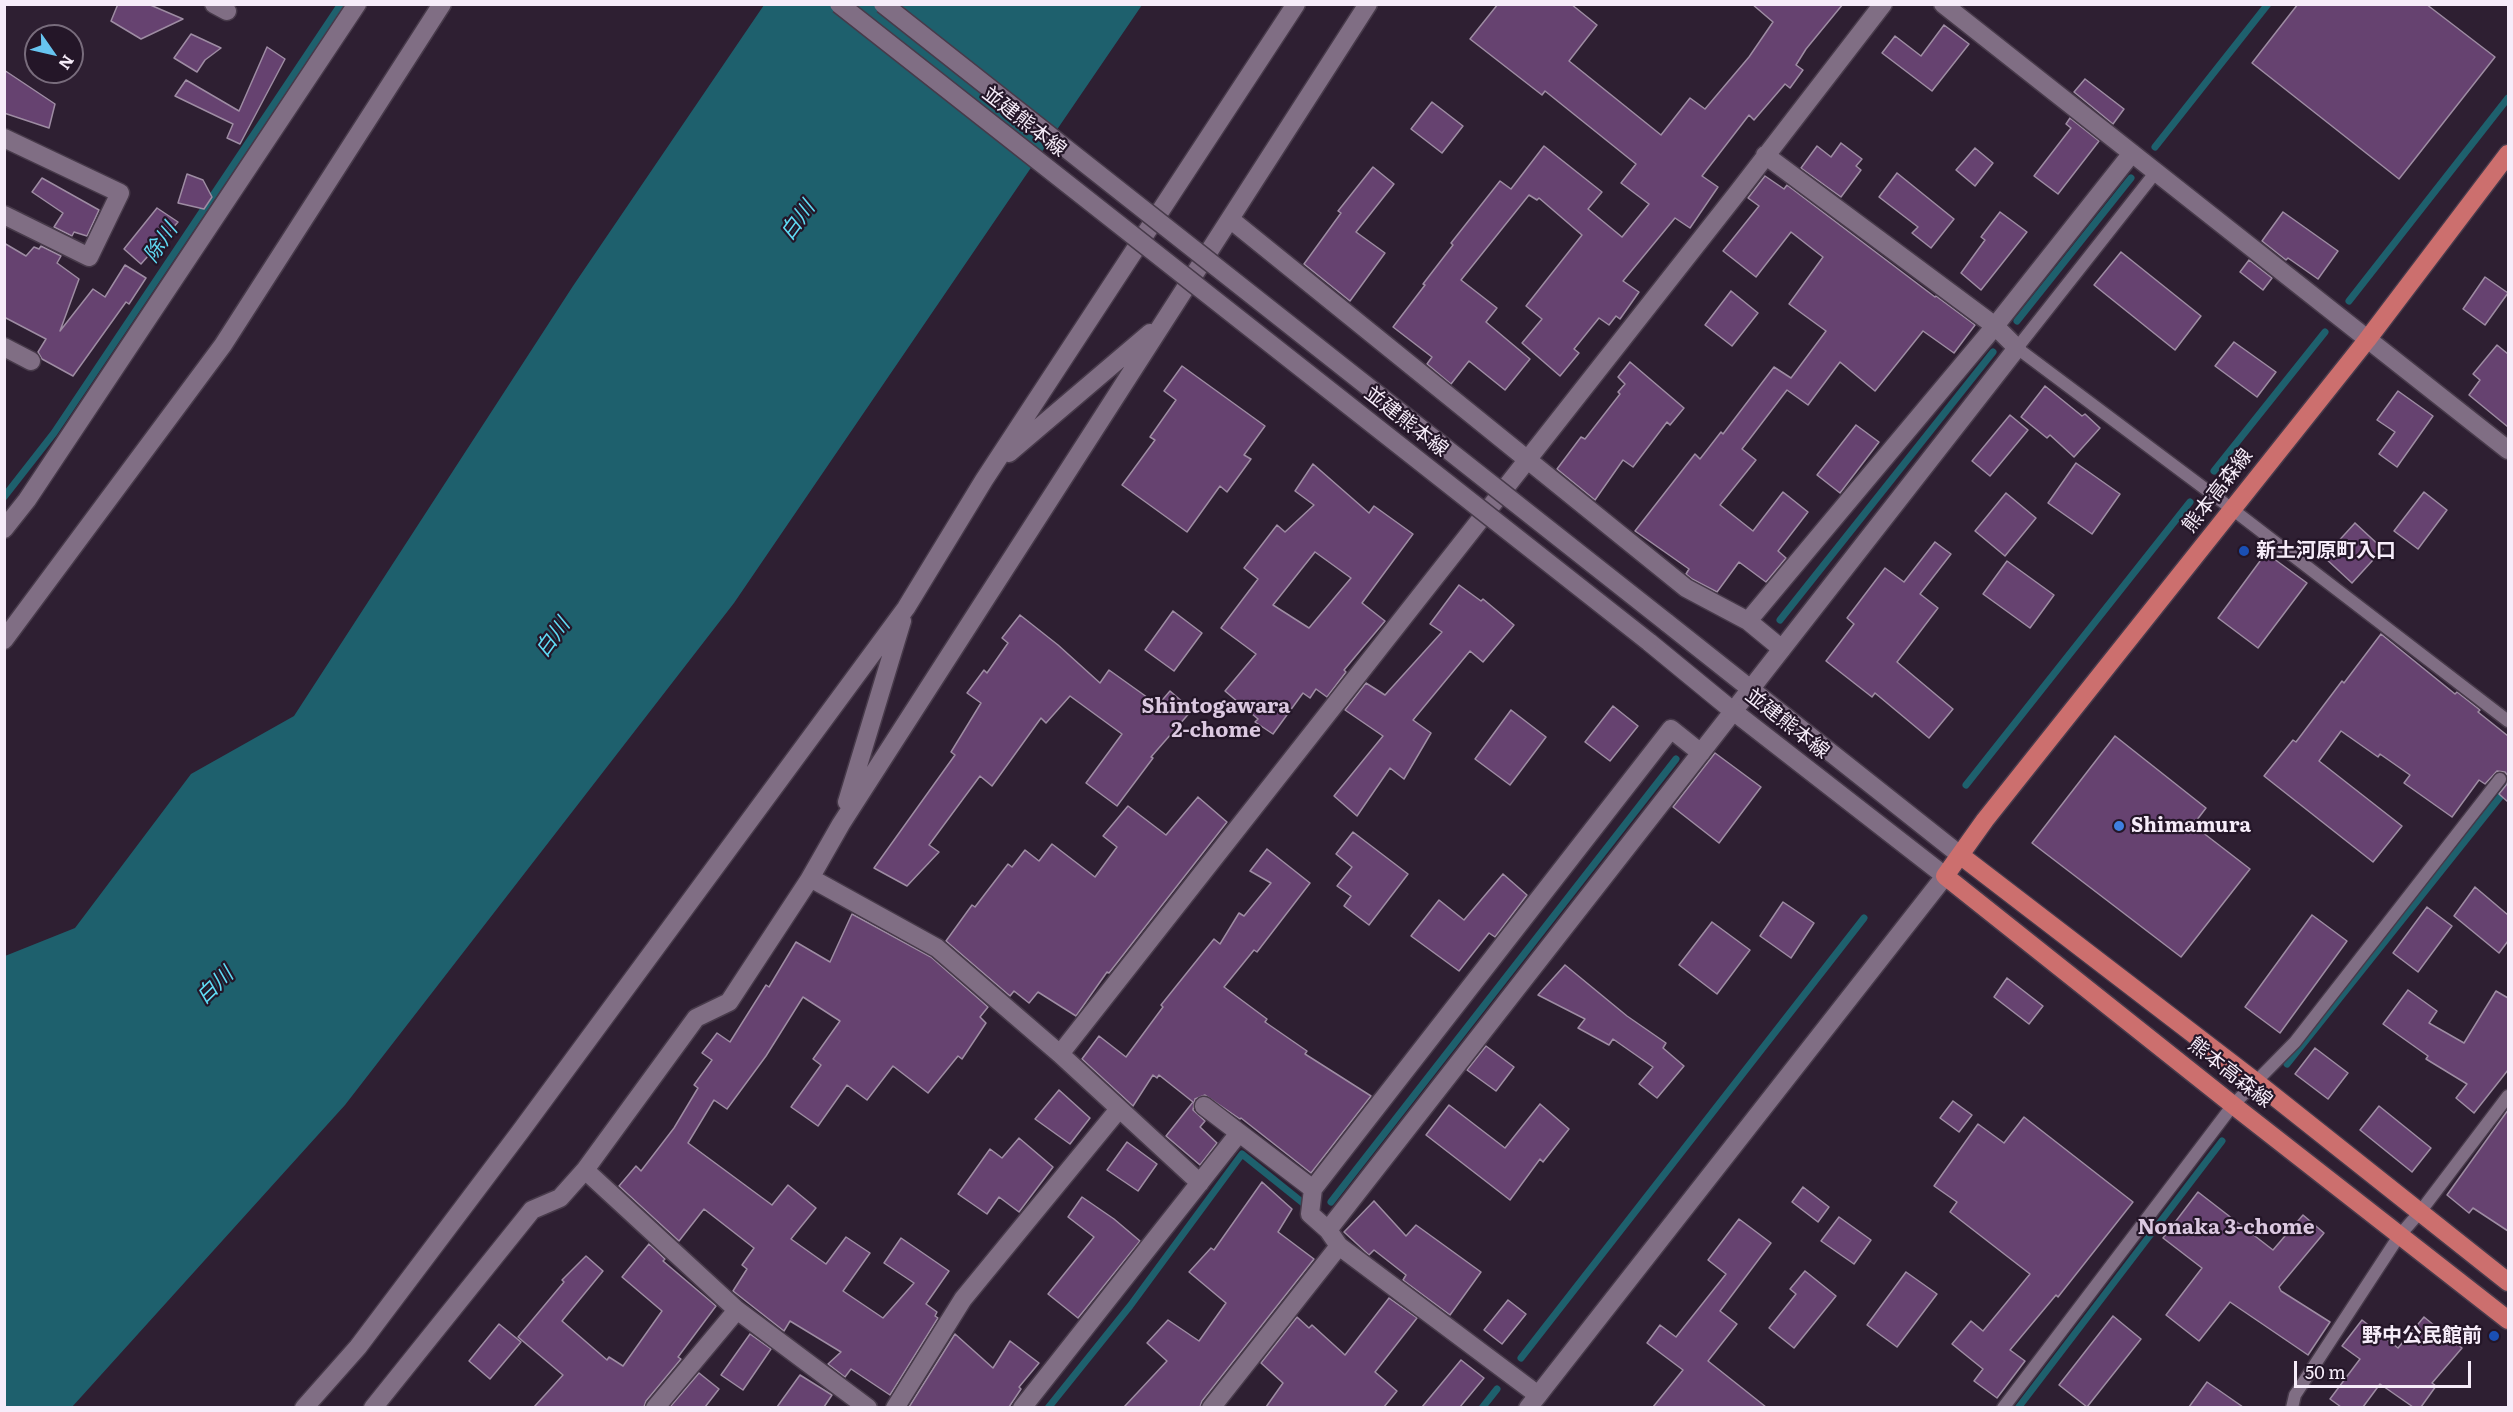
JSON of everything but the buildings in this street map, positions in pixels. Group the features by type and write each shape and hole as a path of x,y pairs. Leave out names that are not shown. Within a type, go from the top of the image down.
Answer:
{"main road":[{"name":"熊本高森線","path":"2508,154 2367,340 1985,820 1945,876 2508,1320"},
{"name":"熊本高森線","path":"1960,855 2256,1082 2508,1282"}],"street":[{"path":"4,529 27,500 357,4"},
{"path":"4,640 223,345 442,4"},
{"name":"並建熊本線","path":"839,4 1945,876"},
{"name":"並建熊本線","path":"883,4 1960,855"},
{"path":"304,1407 358,1347 520,1132 906,608 993,467 1296,4"},
{"path":"374,1407 532,1210 560,1198 585,1170 696,1018 729,1002 1368,4"},
{"path":"1060,1054 1883,4"},
{"path":"1942,4 2508,450"},
{"path":"4,138 120,193 89,257 4,215"},
{"path":"1748,621 1995,326 2132,153"},
{"path":"1328,1230 2017,348 1995,326 1765,155"},
{"path":"1230,219 1686,588 1748,621 1782,650"},
{"path":"993,467 1165,320"},
{"path":"4,347 31,361"},
{"path":"841,824 906,608"},
{"path":"1701,753 1671,729 1313,1189 1310,1214 1328,1230 1339,1246 1535,1403 1945,876"},
{"path":"809,879 937,948 1060,1054 1200,1183"},
{"path":"1204,1106 1313,1189"},
{"path":"895,1407 963,1299 1119,1109"},
{"path":"1022,1407 1239,1133"},
{"path":"585,1170 737,1310 868,1407"},
{"path":"1211,1407 1339,1246"},
{"path":"655,1407 737,1310"}],"lane":[{"path":"2156,173 2017,348 2232,509 2508,721"},
{"path":"2003,1407 2233,1105 2295,1042 2500,779"},
{"path":"2292,1407 2295,1395 2399,1236 2420,1212 2508,1096"}],"water":[{"name":"白川","path":"764,5 1142,5 734,603 345,1105 72,1407 5,1408 5,956 75,928 191,774 294,716 573,286"}],"waterway":[{"name":"除川","path":"4,497 54,433 341,4"},
{"path":"2155,147 2268,4"},
{"path":"2349,301 2508,98"},
{"path":"2017,321 2131,178"},
{"path":"2214,471 2325,332"},
{"path":"1780,620 1993,352"},
{"path":"1966,785 2190,502"},
{"path":"1331,1202 1676,759"},
{"path":"2287,1064 2508,787"},
{"path":"1521,1358 1864,918"},
{"path":"2018,1408 2222,1141"},
{"path":"1048,1408 1130,1306 1242,1154 1303,1203"},
{"path":"1482,1408 1497,1389"}],"place":[{"name":"新土河原町入口","path":"2244,551"},
{"name":"Shimamura","path":"2119,826"},
{"name":"野中公民館前","path":"2494,1336"}],"district":[{"name":"Shintogawara 2-chome","path":"1216,719"},
{"name":"Nonaka 3-chome","path":"2226,1228"}]}
